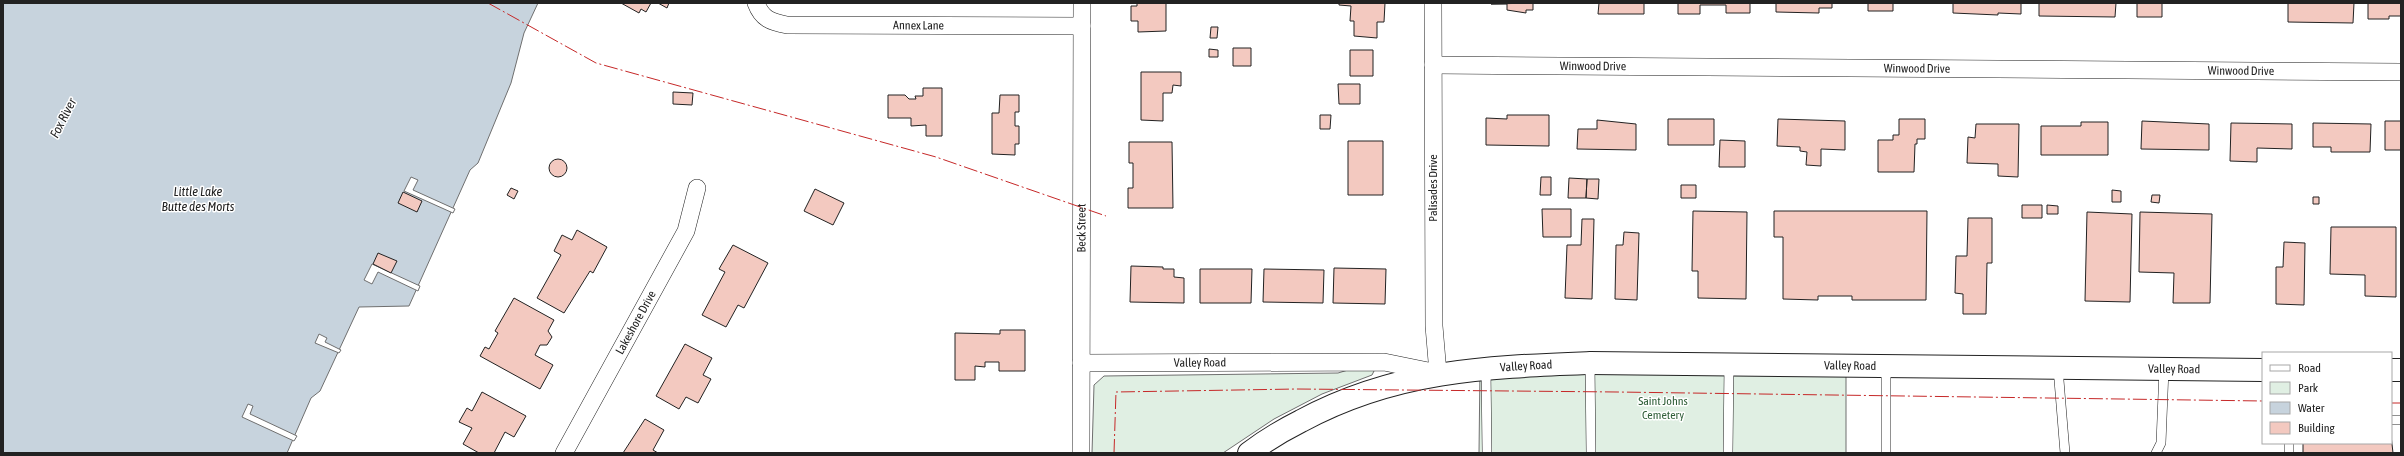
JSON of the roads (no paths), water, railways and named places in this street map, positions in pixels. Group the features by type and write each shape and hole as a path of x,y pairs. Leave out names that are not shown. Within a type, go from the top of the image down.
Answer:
{"main road":[{"name":"Valley Road","path":"1249,453 1288,428 1328,407 1360,393 1438,373 1486,367 1590,363 2262,370"}],"street":[{"name":"Beck Street","path":"1080,453 1082,3"},
{"name":"Palisades Drive","path":"1433,3 1434,326 1438,373"},
{"name":"Annex Lane","path":"758,8 770,21 787,25 1082,26"},
{"name":"Winwood Drive","path":"1433,65 2401,72"},
{"name":"Lakeshore Drive","path":"564,453 686,231 697,188"},
{"name":"Valley Road","path":"1080,363 1384,362 1438,373"}],"lane":[{"path":"1590,363 1591,453"},
{"path":"1728,453 1729,364"},
{"path":"1886,366 1886,453"},
{"path":"1486,367 1487,453"},
{"path":"2058,368 2065,453"},
{"path":"2156,453 2161,443 2164,369"}],"water":[{"name":"Little Lake Butte des Morts","path":"3,3 538,3 524,33 511,83 478,163 470,170 409,306 359,307 320,391 311,398 287,453 3,453"}],"water label":[{"name":"Fox River","path":"63,118"}],"park label":[{"name":"Saint Johns Cemetery","path":"1663,408"}]}
